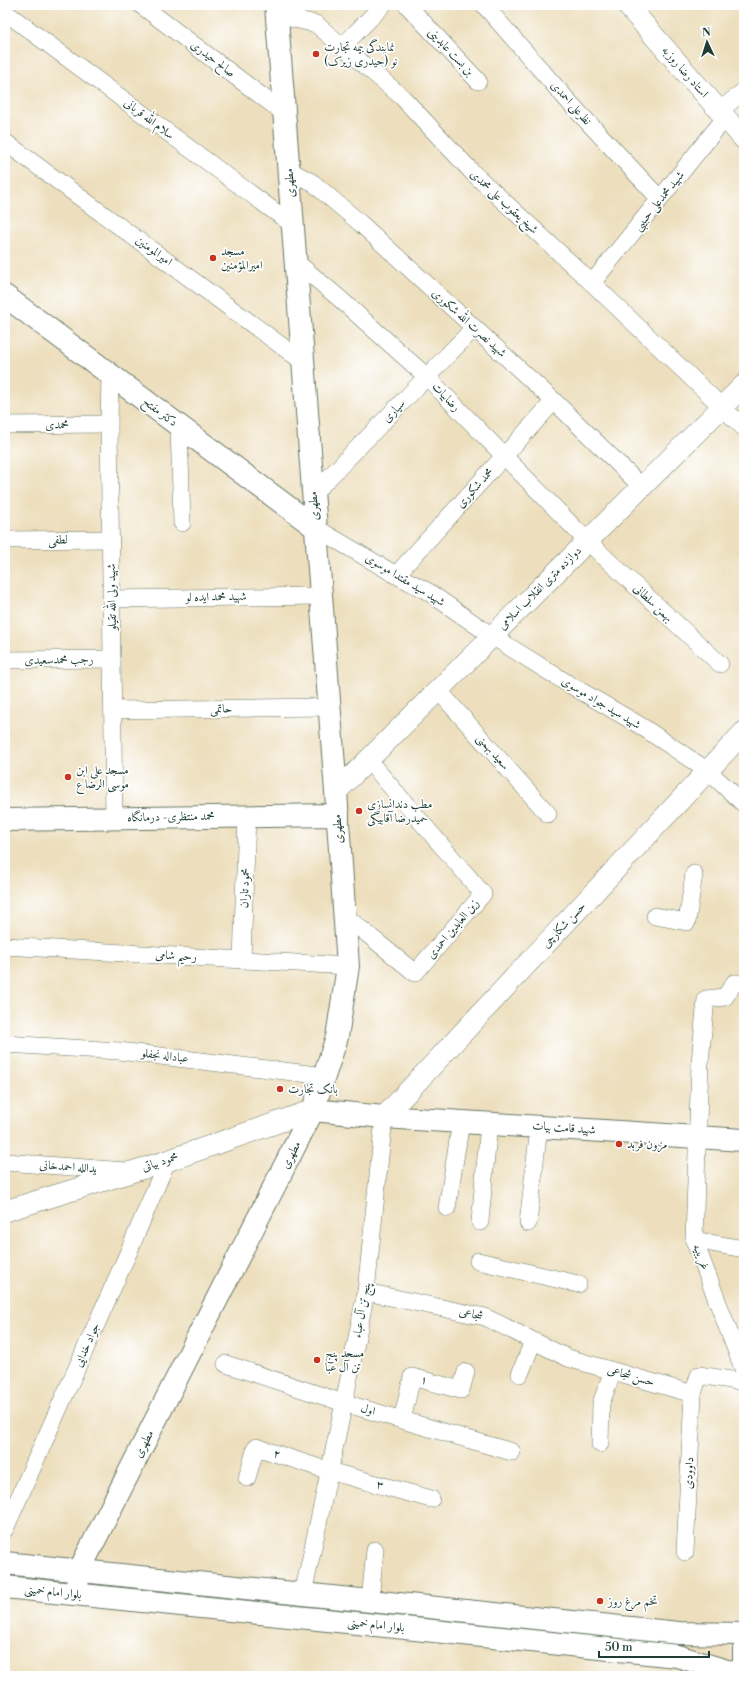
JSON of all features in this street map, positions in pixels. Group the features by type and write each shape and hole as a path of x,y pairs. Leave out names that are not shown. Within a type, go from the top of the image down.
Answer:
{"main road":[{"name":"مطهری","path":"76,1594 79,1571 313,1110 337,1037 348,966 330,707 276,10"},
{"name":"دکتر مفتح","path":"5,296 316,528"},
{"name":"محمد منتظری- درمانگاه","path":"5,820 338,815"},
{"name":"شهید قامت بیات","path":"313,1110 384,1117 744,1140"},
{"name":"بلوار امام خمینی","path":"5,1563 679,1632 744,1634"},
{"name":"بلوار امام خمینی","path":"5,1587 677,1656 744,1676"},
{"path":"744,1650 744,1668"}],"street":[{"path":"5,11 8,5"},
{"name":"صالح حیدری","path":"141,5 284,113"},
{"path":"342,47 383,5"},
{"name":"بن بست عابدینی","path":"407,5 478,81"},
{"name":"نظرعلی احمدی","path":"484,5 569,102 660,199"},
{"name":"استاد رضا روزبه","path":"627,5 744,139"},
{"name":"شیخ یعقوب علی محمدی","path":"276,10 316,24 402,97 474,174 592,283 744,428"},
{"name":"سلام الله قربانی","path":"5,11 293,225"},
{"name":"شهید محمدعلی حبیبی","path":"592,283 660,199 722,115 744,90"},
{"name":"امیرالمومنین","path":"5,142 302,361"},
{"name":"شهید نصرت الله شکوری","path":"288,170 313,183 360,223 554,401 642,487"},
{"name":"رضابیات","path":"296,262 339,298 427,377 587,541"},
{"name":"سیاری","path":"313,494 474,328"},
{"name":"شهید ولی الله تقیلو","path":"110,375 109,424 114,818"},
{"name":"دوازده متری انقلاب اسلامی","path":"336,792 744,385"},
{"name":"محمد شکوری","path":"396,575 554,401"},
{"name":"محمدی","path":"5,425 109,424"},
{"path":"179,426 182,523"},
{"name":"شهید سید مقتدا موسوی","path":"316,528 396,575 427,591 492,636"},
{"name":"لطفی","path":"5,540 111,539"},
{"name":"بهمن سلطانی","path":"587,541 720,664"},
{"name":"شهید محمد ایده لو","path":"112,599 321,596"},
{"name":"شهید سید جواد موسوی","path":"492,636 567,684 641,726 708,771 744,804"},
{"name":"رجب محمدسعیدی","path":"5,660 112,659"},
{"name":"سعید بهمنی","path":"438,690 548,814"},
{"name":"حاتمی","path":"113,710 330,707"},
{"name":"حسن شکارچی","path":"384,1117 744,732"},
{"name":"زین العابدین احمدی","path":"344,915 415,973 483,894 368,760"},
{"name":"محمود تاران","path":"242,960 248,816"},
{"path":"655,916 687,922 694,874"},
{"name":"رحیم شامی","path":"5,946 348,966"},
{"name":"غریبیه","path":"744,983 734,982 725,997 706,999 700,1062 694,1240 744,1371"},
{"name":"عباداله نجفلو","path":"5,1044 120,1051 325,1076"},
{"name":"محمود بیاتی","path":"6,1212 132,1172 313,1110"},
{"name":"پنج تن آل عباء","path":"303,1594 366,1292 384,1117"},
{"path":"447,1208 461,1122"},
{"path":"480,1222 489,1124"},
{"path":"528,1223 539,1127"},
{"name":"جواد خدایی","path":"5,1529 129,1251 167,1160"},
{"name":"یدالله احمدخانی","path":"5,1162 132,1172"},
{"path":"694,1240 744,1249"},
{"path":"478,1261 578,1284"},
{"name":"شجاعی","path":"366,1292 485,1317 568,1358"},
{"path":"520,1374 534,1341"},
{"name":"حسن شجاعی","path":"568,1358 693,1394"},
{"name":"اول","path":"226,1364 344,1403 512,1452"},
{"path":"600,1444 601,1403 613,1371"},
{"name":"۱","path":"402,1420 412,1377 461,1390 466,1372"},
{"name":"داوودی","path":"685,1552 693,1394 699,1375 744,1382"},
{"name":"۲","path":"247,1478 256,1447 329,1471"},
{"name":"۳","path":"329,1471 431,1499"},
{"path":"370,1601 375,1550"}],"green space":[{"path":"544,1671 594,1676 544,1676"}],"place":[{"name":"نمایندگی بیمه تجارت نو (حیدری زیرک)","path":"316,54"},
{"name":"مسجد امیرالمؤمنین","path":"213,258"},
{"name":"مسجد علی ابن موسی الرضا ع","path":"68,777"},
{"name":"مطب دندانسازی حمیدرضا آقابیگی","path":"359,811"},
{"name":"بانک تجارت","path":"280,1089"},
{"name":"مزون فربد","path":"619,1144"},
{"name":"مسجد پنج تن آل عبا","path":"317,1360"},
{"name":"تخم مرغ روز","path":"600,1601"}]}
